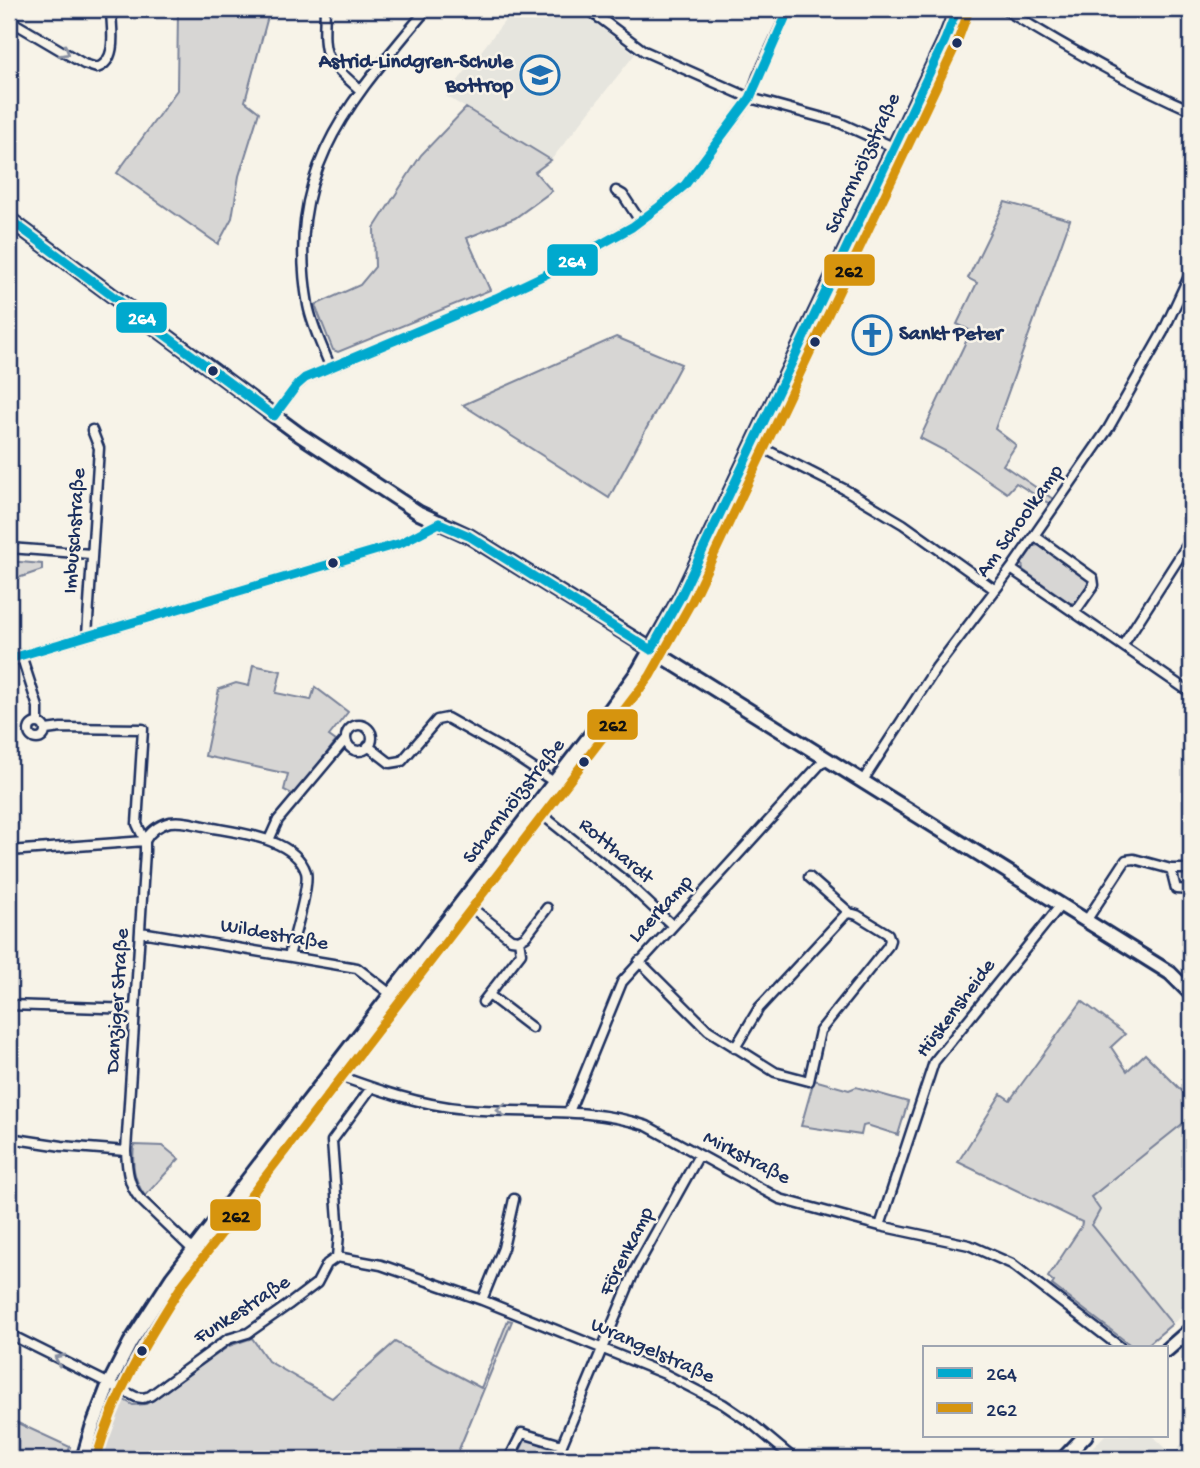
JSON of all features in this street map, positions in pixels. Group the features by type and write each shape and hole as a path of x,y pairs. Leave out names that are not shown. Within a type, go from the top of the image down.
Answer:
{"main road":[{"name":"Scharnhölzstraße","path":"83,1459 109,1384 151,1308 610,710 651,650 681,596 945,40 957,9"},
{"path":"9,219 274,416 419,513 470,536 1170,973 1191,994"},
{"path":"1168,1349 1191,1329"},
{"path":"1063,1459 1085,1436"}],"street":[{"path":"9,15 16,24 84,64 97,68 107,63 111,54 111,9"},
{"path":"325,9 323,42 326,54 332,64 360,90"},
{"path":"330,366 309,307 304,265 304,219 313,178 331,136 360,90 427,9"},
{"path":"588,9 644,51 750,98 838,122 893,147"},
{"path":"599,18 605,9"},
{"path":"274,416 305,378 496,298 553,271 640,221 684,186 750,98 789,9"},
{"path":"1003,9 1096,63 1191,110"},
{"path":"617,191 623,195 640,221"},
{"name":"Am Schoolkamp","path":"862,782 936,668 1035,536 1108,429 1163,332 1191,272"},
{"name":"Imbuschstraße","path":"86,636 99,448 92,430"},
{"path":"752,443 844,489 903,524 994,589"},
{"path":"9,659 401,543 439,523"},
{"path":"1035,536 1093,578 1094,585 1075,612"},
{"path":"1123,645 1191,539"},
{"path":"9,548 91,554"},
{"path":"1011,569 1191,692"},
{"path":"21,655 38,707 38,722"},
{"path":"368,746 390,763 402,761 437,720 447,718 486,738 554,782"},
{"path":"38,722 46,730 41,738 32,737 30,727 38,722"},
{"path":"353,726 363,726 370,732 368,746 359,751 355,750 347,744 346,734 353,726"},
{"name":"Danziger Straße","path":"46,730 143,730 137,824 145,841 126,1150 127,1173 134,1192 193,1250"},
{"path":"269,840 278,820 339,744 346,739"},
{"name":"Laerkamp","path":"569,1112 622,982 825,759"},
{"name":"Rotthardt","path":"534,808 625,881 672,925"},
{"path":"9,851 145,841 156,828 175,822 269,840 297,858 308,879 289,956"},
{"path":"1086,921 1126,860 1134,859 1171,869 1191,869"},
{"path":"1171,869 1176,889 1191,890"},
{"path":"639,961 708,1030 775,1072 809,1081 820,1031 890,940 886,931 850,913 809,877"},
{"path":"463,901 511,939 519,940 526,936 547,908"},
{"name":"Hüskensheide","path":"880,1226 934,1062 1060,906"},
{"path":"735,1048 759,1008 850,913"},
{"name":"Wildestraße","path":"141,932 357,968 392,995"},
{"path":"519,940 521,953 486,998 532,1028"},
{"path":"9,1005 135,1009"},
{"name":"Mirkstraße","path":"331,1073 371,1088 433,1105 467,1109 569,1112 638,1122 780,1199 880,1226 969,1245 1012,1264 1119,1346"},
{"path":"337,1257 339,1234 332,1141 371,1088"},
{"path":"9,1138 57,1146 126,1150"},
{"name":"Förenkamp","path":"556,1459 635,1270 699,1155"},
{"path":"482,1300 503,1248 514,1199"},
{"name":"Wrangelstraße","path":"337,1257 380,1265 482,1300 694,1387 751,1423 794,1459"},
{"name":"Funkestraße","path":"9,1334 136,1397 143,1398 150,1396 228,1339 248,1334 288,1305 317,1283 327,1264 337,1257"},
{"path":"509,1459 522,1433 562,1445"}],"shaded area":[{"path":"178,9 270,9 245,101 259,112 239,176 232,218 218,244 117,173 177,90"},
{"name":"Astrid-Lindgren-Schule Bottrop","path":"514,9 577,9 635,54 551,160 446,96"},
{"path":"466,108 551,160 535,172 552,191 515,218 467,238 490,290 338,352 333,350 315,305 360,285 375,267 374,228 421,155"},
{"path":"1005,202 1070,220 995,429 1016,445 1003,465 1053,499 1050,504 1016,483 1007,493 947,452 920,438 971,331 957,324 977,283 968,278"},
{"path":"616,337 681,364 609,498 463,405"},
{"path":"1039,545 1090,581 1075,603 1070,603 1023,570 1022,563 1034,546"},
{"path":"9,561 42,564 42,570 9,581"},
{"path":"253,665 281,671 276,693 311,700 315,687 348,712 329,736 336,741 294,795 284,790 288,774 205,756 219,689 236,683 249,686"},
{"path":"1082,1001 1125,1034 1111,1047 1127,1071 1145,1054 1191,1100 1191,1117 1091,1197 1100,1210 1092,1225 1172,1324 1146,1346 1132,1346 1052,1285 1054,1282 1048,1277 1082,1222 958,1162 1001,1094 1010,1100"},
{"path":"814,1080 849,1090 856,1087 908,1102 898,1135 867,1125 863,1126 861,1135 801,1126"},
{"path":"1191,1117 1191,1309 1172,1324 1092,1224 1090,1197"},
{"path":"134,1145 163,1146 179,1159 145,1196 134,1171"},
{"path":"508,1320 512,1321 455,1459 95,1459 117,1396 133,1405 146,1404 229,1346 252,1338 268,1361 332,1398 395,1342 481,1388"},
{"path":"9,1419 70,1447 66,1459 9,1459"},
{"path":"1191,1434 1191,1459 1082,1459 1104,1436 1153,1436 1172,1454"},
{"path":"526,1438 549,1448 551,1451 548,1459 516,1459"}],"transit line":[{"name":"264","path":"274,416 305,378 496,298 553,271 632,227 660,206 685,185 750,98 789,9"},
{"name":"264","path":"651,650 681,596 945,40 957,9"},
{"name":"262","path":"96,1459 122,1389 182,1285 650,676 692,601 956,45 968,13"},
{"name":"264","path":"9,219 274,416"},
{"name":"264","path":"439,523 469,536 651,650"},
{"name":"264","path":"9,659 401,543 439,523"}],"place":[{"name":"Astrid-Lindgren-Schule Bottrop","path":"540,75"},
{"name":"Sankt Peter","path":"872,335"}]}
